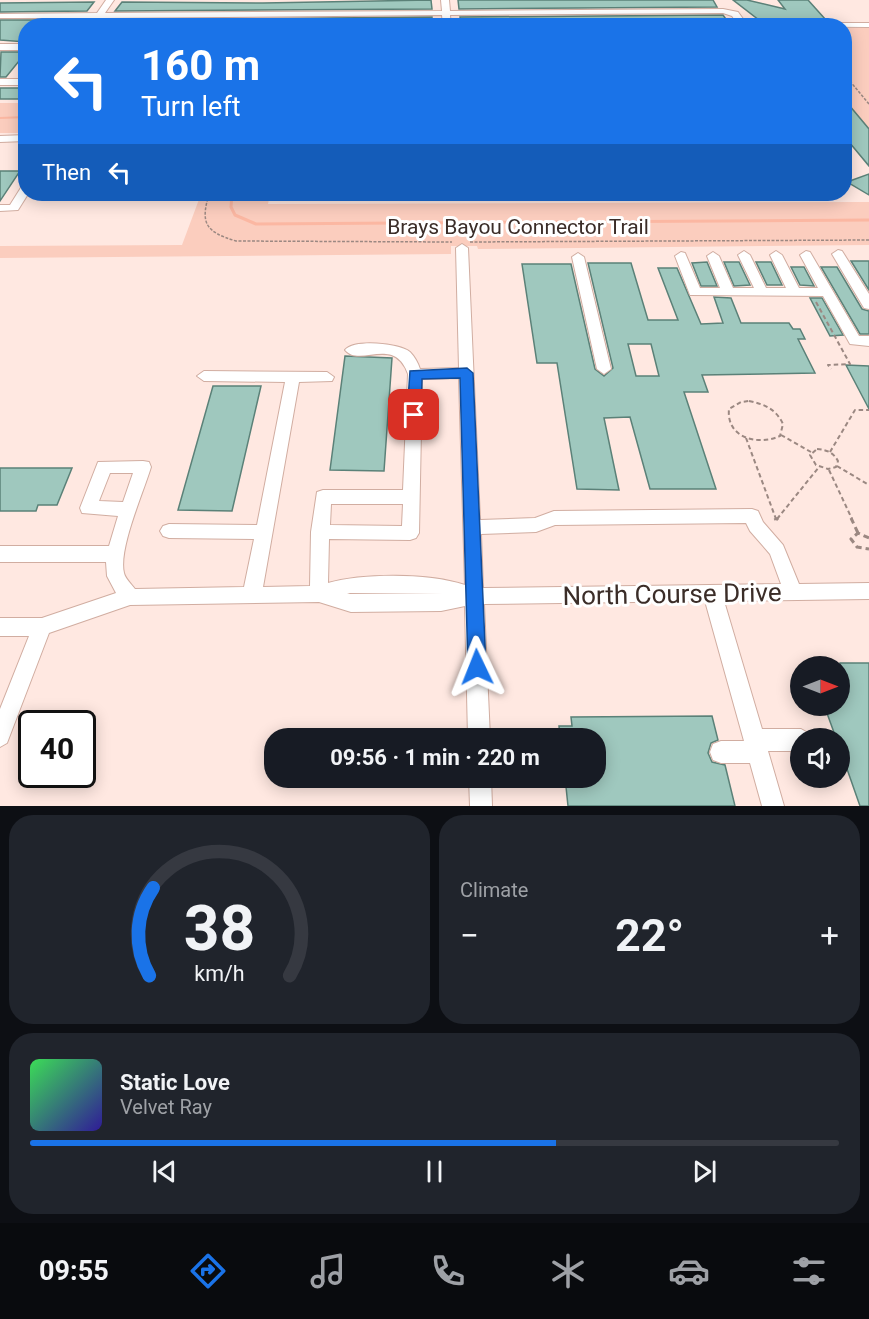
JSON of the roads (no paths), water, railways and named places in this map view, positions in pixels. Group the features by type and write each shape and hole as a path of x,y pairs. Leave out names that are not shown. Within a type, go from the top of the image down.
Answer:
{"street":[{"path":"98,18 110,0"},
{"path":"445,0 446,18"},
{"path":"0,16 732,12 737,18"},
{"path":"852,25 869,25"},
{"path":"0,47 18,46"},
{"path":"0,82 18,82"},
{"path":"1,138 18,138"},
{"path":"0,208 14,208 18,201"},
{"path":"462,248 479,728"},
{"path":"838,254 869,305"},
{"path":"744,255 762,292"},
{"path":"776,255 795,292"},
{"path":"806,255 855,341 869,342"},
{"path":"681,256 695,292 827,292"},
{"path":"713,256 728,292"},
{"path":"578,257 604,369"},
{"path":"320,532 410,533 415,374 412,362 404,354 394,350 352,350"},
{"path":"415,374 467,373"},
{"path":"204,376 327,377"},
{"path":"252,595 293,376"},
{"path":"319,594 323,497 411,497"},
{"path":"130,508 116,554 115,574 130,597"},
{"path":"472,527 536,525 554,518 752,516 756,526 777,550 793,592"},
{"path":"169,531 264,532"},
{"path":"0,554 116,554"},
{"name":"North Course Drive","path":"0,627 42,627 130,597 319,594 351,604 441,603 474,596 869,591"},
{"path":"712,593 772,806"},
{"path":"0,736 42,627"},
{"path":"721,752 790,741"},
{"path":"480,788 481,806"}],"waterway":[{"path":"0,118 18,117"},
{"path":"231,201 231,207 235,215 256,224 869,220"}]}
